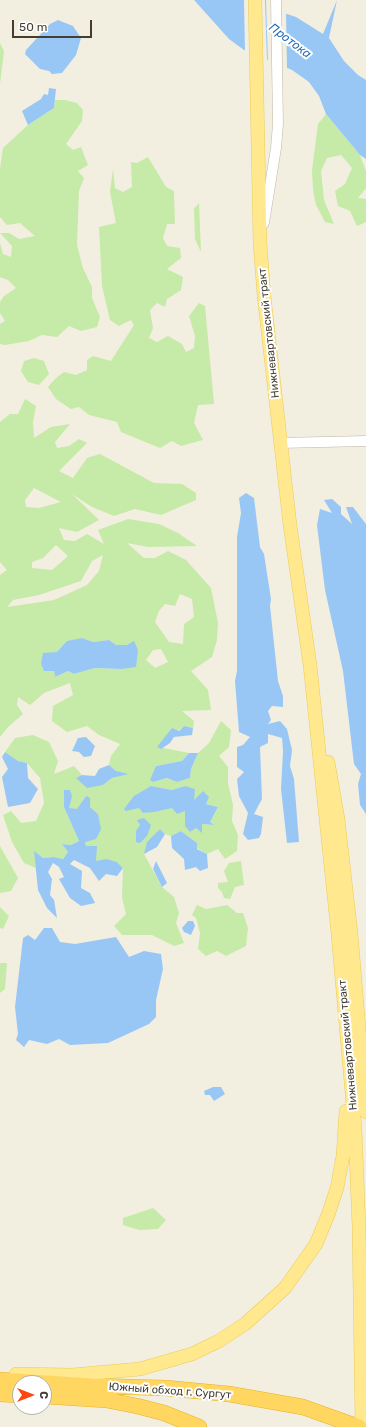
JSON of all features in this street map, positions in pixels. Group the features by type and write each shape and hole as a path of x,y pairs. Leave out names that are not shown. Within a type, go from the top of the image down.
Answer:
{"highway":[{"name":"Южный обход г. Сургут","path":"0,1380 210,1392 286,1404 319,1412 361,1427"},
{"name":"Южный обход г. Сургут","path":"52,1387 92,1386"},
{"path":"0,1388 12,1388"},
{"path":"0,1394 12,1395"},
{"name":"Южный обход г. Сургут","path":"52,1397 106,1400 137,1406 164,1413 199,1427"}],"main road":[{"name":"Нижневартовский тракт","path":"255,0 260,243 268,336 280,443 310,665 347,1024 355,1128 360,1228 361,1427"},
{"name":"Нижневартовский тракт","path":"310,665 338,819 351,933 366,1112"},
{"path":"0,1374 72,1375 104,1373 140,1369 165,1363 192,1354 219,1341 245,1324 284,1288 316,1244 328,1216 337,1188 346,1128 347,1024"}],"lane":[{"path":"260,243 276,148 278,102 276,0"},
{"path":"280,443 366,441"}],"green space":[{"path":"0,43 4,51 0,84"},
{"path":"55,100 65,100 77,103 83,110 82,121 66,144 73,150 81,147 88,165 78,171 84,178 79,191 77,245 83,268 92,287 92,298 100,317 97,327 81,331 69,326 57,337 42,335 29,341 5,345 0,344 0,324 5,321 0,313 0,302 4,296 16,288 8,280 0,277 0,243 3,254 11,257 12,246 0,233 9,233 19,239 35,236 20,223 7,225 0,217 0,169 3,148 28,125 54,108"},
{"path":"326,114 360,155 366,171 366,188 358,198 366,199 366,222 357,226 350,211 338,206 335,191 345,184 352,168 341,155 327,158 321,171 324,200 334,224 325,222 316,205 313,190 312,170 318,124"},
{"path":"148,157 166,187 174,191 175,224 167,224 163,238 167,246 180,248 181,258 167,269 183,277 181,290 167,299 165,307 157,303 150,310 153,328 149,338 157,342 168,336 182,344 186,352 194,348 195,336 189,316 199,303 205,306 214,404 198,405 194,423 203,440 181,446 172,441 160,448 121,432 117,422 89,415 79,407 71,409 56,399 48,387 64,372 76,375 87,370 87,360 93,356 111,361 134,325 131,320 119,326 110,320 102,286 99,227 116,223 110,192 113,169 115,188 123,192 132,187 131,162 137,163"},
{"path":"199,203 201,252 195,239 194,209"},
{"path":"34,358 44,361 49,374 39,385 28,382 21,371 24,361"},
{"path":"25,399 36,406 33,422 34,438 51,427 70,424 55,442 57,448 69,446 79,439 87,443 59,471 73,478 87,458 100,454 154,483 182,484 196,493 196,500 161,515 135,509 114,516 92,507 72,494 99,520 77,532 59,528 64,540 75,541 87,534 104,544 98,530 128,519 159,524 178,533 197,546 148,547 127,543 144,558 155,558 168,551 186,560 211,588 218,623 217,640 212,657 191,671 208,690 211,710 182,711 194,721 193,728 184,726 158,747 189,753 182,761 156,766 153,782 167,778 177,782 190,778 191,769 198,753 209,743 221,721 231,730 229,747 219,756 228,767 228,783 233,805 232,821 238,835 237,851 225,859 218,849 207,854 197,848 197,843 181,831 171,836 165,834 160,829 144,854 162,887 174,897 179,913 176,923 184,943 174,946 152,935 122,935 114,926 126,914 122,898 123,868 117,862 96,861 86,846 85,842 98,814 90,807 86,796 77,810 64,807 79,841 71,845 62,844 68,852 63,859 54,857 43,858 34,852 36,868 24,863 12,842 3,815 11,811 21,823 36,821 44,803 40,778 27,763 18,761 5,752 15,738 33,735 49,742 58,761 54,774 74,766 82,775 77,778 103,785 112,778 128,774 116,771 109,765 111,756 120,744 99,735 87,726 67,732 52,721 53,706 73,695 70,683 44,693 30,705 18,697 17,705 23,714 9,726 0,737 0,575 7,570 0,562 0,422 10,414 18,414","holes":["34,488 61,502 39,508 26,507 25,500","56,545 68,556 52,570 32,568 32,562 43,558","103,555 99,571 87,585 54,600 7,607 13,600 39,595 81,581 92,561","180,594 192,599 194,617 184,624 183,644 169,642 155,622 159,611 165,604 175,606","82,638 93,642 109,640 116,645 127,645 121,669 95,668 74,674 68,671 55,677 54,671","161,649 168,662 155,668 146,660 153,650","151,786 172,790 185,786 193,800 218,807 210,822 213,825 202,824 202,832 196,828 186,810 172,807 143,813 139,807"]},
{"path":"0,846 18,878 11,891 0,893"},
{"path":"241,861 244,885 235,887 230,899 224,898 222,892 218,888 218,883 228,882 224,871 229,863"},
{"path":"197,905 206,909 227,905 237,913 243,913 248,928 246,946 226,956 217,951 206,956 198,949 200,933 196,918 192,915"},
{"path":"0,907 9,916 3,929 0,928"},
{"path":"0,963 7,963 5,989 0,993"},
{"path":"153,1208 166,1220 158,1229 139,1230 123,1225 123,1218"}],"water":[{"name":"Протока","path":"194,0 269,0 284,13 296,17 323,34 337,0 329,38 344,61 358,75 366,80 366,159 360,155 326,114 319,96 309,82 292,70 244,50 229,39"},
{"path":"58,20 73,26 81,38 76,55 62,73 52,74 49,71 40,69 25,54 26,50 50,24"},
{"path":"49,88 56,89 54,108 28,125 22,111 41,99 44,94 48,95"},
{"path":"246,493 254,498 260,547 264,554 271,599 270,606 278,681 283,696 283,707 272,706 268,711 271,720 268,724 280,721 287,729 292,750 290,766 294,779 299,842 287,843 281,789 283,751 282,738 268,734 268,743 260,747 262,799 254,814 263,817 261,834 259,838 248,840 243,834 248,813 239,796 237,779 244,772 237,767 237,747 243,745 250,737 239,732 235,681 237,671 237,537 241,513 239,498"},
{"path":"332,499 341,507 341,514 352,524 346,507 353,507 366,524 366,814 360,805 358,784 361,774 354,764 343,671 325,590 317,525 320,509 332,513 324,500"},
{"path":"82,638 93,642 109,640 116,645 127,645 134,641 138,650 136,667 121,669 95,668 74,674 68,671 55,677 54,671 44,671 41,664 43,653 57,652 67,641"},
{"path":"184,726 193,728 192,735 174,737 170,743 161,749 157,747 172,728 179,731"},
{"path":"86,737 95,746 91,756 84,757 79,752 72,751 78,738"},
{"path":"5,752 18,761 27,763 28,778 38,789 30,803 8,807 2,777 8,769 2,757"},
{"path":"189,753 198,753 191,769 190,778 177,782 167,778 153,782 150,780 156,766 182,761"},
{"path":"109,765 116,771 129,774 112,778 103,785 87,788 76,778 82,775 95,776 99,769"},
{"path":"151,786 172,790 185,786 195,789 194,800 203,791 209,797 206,804 218,807 210,822 214,825 202,824 202,833 196,828 190,832 185,826 185,811 177,814 172,808 143,813 139,808 126,811 124,809 134,796"},
{"path":"64,790 70,790 72,796 69,808 77,809 86,796 90,798 90,807 98,814 101,829 96,839 85,842 86,846 97,846 96,861 106,859 117,862 123,868 117,876 106,874 99,881 90,868 74,860 70,864 82,871 81,888 90,893 95,903 81,906 70,898 59,879 64,877 59,867 53,863 48,872 52,879 50,895 54,900 57,918 47,908 38,890 34,851 43,858 54,857 63,859 68,852 62,844 71,845 79,841 64,807"},
{"path":"144,818 151,825 147,836 140,843 136,842 136,831 140,825 137,820"},
{"path":"160,829 165,834 157,847 144,854 147,842"},
{"path":"181,831 197,843 197,849 207,854 208,868 200,871 196,867 185,870 184,859 172,848 171,836"},
{"path":"156,861 167,883 162,887 153,869"},
{"path":"188,921 193,921 195,926 191,935 184,932 182,928"},
{"path":"44,928 52,928 60,942 75,944 116,937 129,957 144,951 161,954 163,969 156,1000 156,1017 149,1024 108,1043 70,1045 59,1039 47,1044 29,1040 24,1047 16,1040 18,1034 15,1007 23,938 28,935 35,940"},
{"path":"213,1087 221,1087 225,1094 214,1101 210,1095 205,1095 204,1091"}],"pier":[{"path":"244,0 265,0 267,61 245,52"},
{"path":"266,0 272,0 286,11 287,70 268,62"}]}
